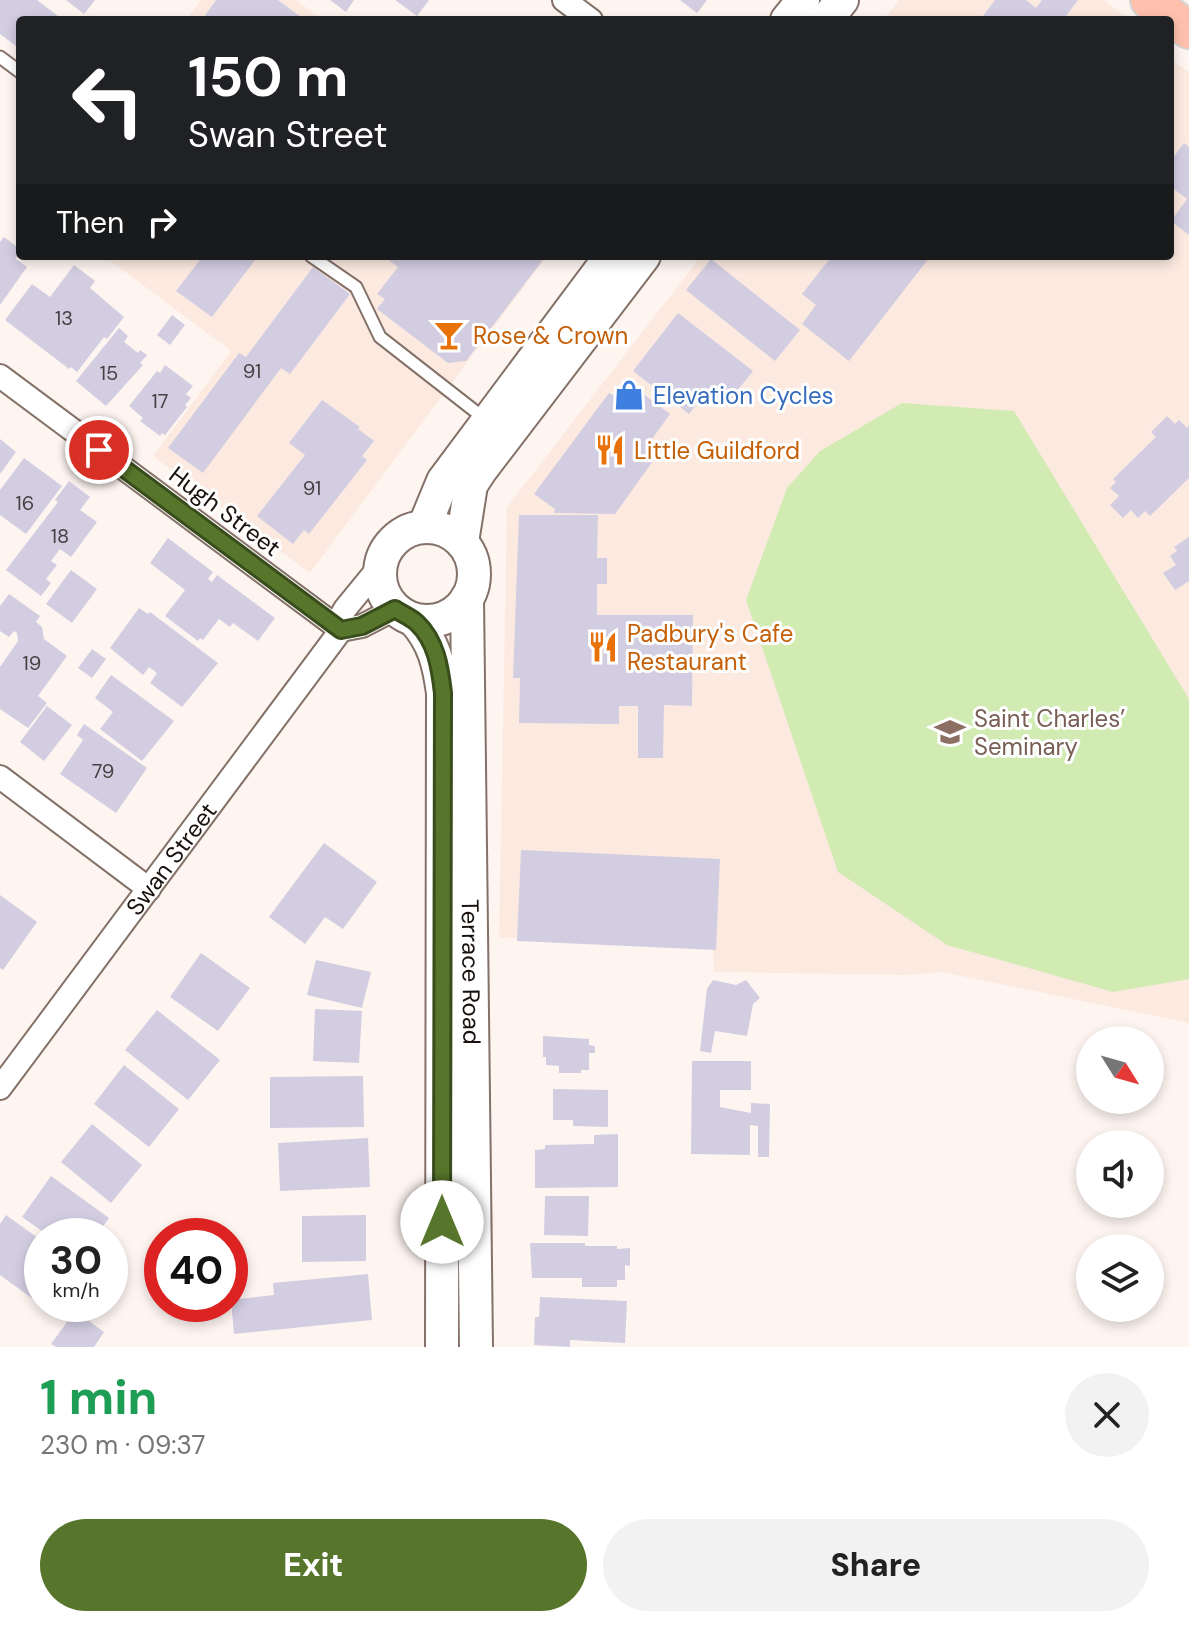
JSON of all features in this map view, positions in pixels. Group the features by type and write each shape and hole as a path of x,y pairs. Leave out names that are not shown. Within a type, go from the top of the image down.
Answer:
{"main road":[{"path":"1149,0 1170,16"}],"street":[{"path":"564,0 586,16"},
{"path":"790,16 803,0"},
{"path":"829,16 842,0"},
{"path":"462,542 471,485 497,428 608,260"},
{"path":"424,527 443,481 497,428 641,260"},
{"name":"Hugh Street","path":"0,376 341,630"},
{"path":"341,630 405,614 434,621 453,613 467,598 472,587 473,563 462,542 445,530 424,527 400,535 387,549 381,565 382,589 405,614"},
{"name":"Swan Street","path":"0,1088 341,630 341,616 345,609 381,565"},
{"name":"Terrace Road","path":"467,598 476,1347"},
{"name":"Terrace Road","path":"405,614 426,633 436,652 443,693 442,1347"},
{"path":"0,777 149,889"}],"lane":[{"path":"317,260 356,287 380,337 497,428"}],"shaded area":[{"path":"201,0 296,0 318,16 189,16"},
{"path":"899,0 1104,0 1125,16 887,16"},
{"name":"Saint Charles’ Seminary","path":"1174,62 1189,72 1189,1023 942,972 906,975 714,972 712,938 499,938 507,507 698,260 1174,260"},
{"path":"109,260 544,260 310,573 153,456 231,351"}],"green space":[{"path":"902,403 1014,411 1189,699 1189,979 1113,992 947,945 838,872 746,600 787,488 820,451"}],"building":[{"path":"0,0 37,0 58,16 16,16 16,46 0,34"},
{"path":"66,0 95,0 84,14"},
{"path":"216,0 278,0 300,16 205,16"},
{"path":"330,0 354,0 346,12"},
{"path":"395,0 429,0 417,16"},
{"path":"680,0 707,0 697,13"},
{"path":"995,0 1026,0 1036,8 1042,0 1078,0 1066,16 983,16"},
{"path":"1184,143 1189,147 1189,235 1174,223 1174,217 1187,199 1174,189 1174,157"},
{"path":"4,237 16,246 16,260 27,267 0,305 0,242"},
{"path":"200,260 255,260 212,317 176,291"},
{"name":"Rose & Crown","path":"388,260 542,261 466,361 448,363 377,309 385,299 377,294 398,267"},
{"path":"712,260 800,330 775,361 686,290"},
{"path":"829,260 927,260 849,361 802,324 816,305 802,294"},
{"path":"74,265 95,281 90,288 124,317 77,372 5,320 32,284 50,297"},
{"path":"313,267 350,294 290,374 281,368 203,473 168,448 239,353 246,357"},
{"path":"678,313 753,371 726,405 707,391 689,414 633,371"},
{"path":"172,315 185,325 170,345 157,335"},
{"path":"119,328 128,336 124,342 138,353 140,350 147,355 140,363 143,365 106,406 76,381"},
{"path":"165,365 193,386 186,394 191,398 185,405 187,407 165,435 162,433 160,436 140,421 143,418 129,406"},
{"name":"Little Guildford","path":"627,382 670,414 647,446 658,454 615,514 554,513 555,509 534,494 609,393 616,397"},
{"path":"322,400 374,441 362,456 367,460 309,534 304,530 293,544 257,516 305,455 289,443"},
{"path":"1167,416 1175,424 1179,420 1187,428 1189,425 1189,478 1150,516 1145,511 1138,518 1131,510 1123,518 1110,505 1119,496 1110,488 1116,482 1113,479 1156,437 1151,432"},
{"path":"0,439 16,452 0,474"},
{"path":"24,458 62,486 26,534 0,515 0,490"},
{"path":"69,481 90,497 80,510 97,522 71,557 60,549 51,561 57,565 46,579 51,583 41,596 6,570 58,502 55,500"},
{"name":"Padbury's Cafe Restaurant","path":"519,515 598,515 597,558 607,558 607,584 597,584 597,615 693,615 692,706 664,705 663,758 638,758 638,706 619,706 619,724 519,723 520,678 513,678"},
{"path":"1189,537 1189,581 1175,590 1163,573 1176,565 1170,556 1177,551 1174,547"},
{"path":"168,538 213,572 208,579 212,582 217,575 275,618 258,641 233,623 230,627 219,619 203,640 200,638 198,641 165,616 185,590 150,563"},
{"path":"71,570 97,589 72,623 46,604"},
{"path":"9,594 40,616 36,622 42,627 44,639 67,656 38,696 47,703 28,728 0,709 0,667 18,641 14,631 9,637 0,631 0,606"},
{"path":"139,608 148,614 150,612 218,663 182,707 150,683 157,673 149,667 143,675 110,648"},
{"path":"92,649 106,659 92,678 78,668"},
{"path":"111,675 174,721 142,761 100,729 113,712 95,698"},
{"path":"47,706 72,725 44,761 20,742"},
{"path":"84,724 147,768 116,813 60,774 83,740 77,735"},
{"path":"324,843 377,882 343,929 325,917 305,944 269,917"},
{"path":"521,850 720,859 716,950 517,941"},
{"path":"0,895 37,922 3,970 0,968"},
{"path":"201,953 250,988 218,1031 170,997"},
{"path":"316,960 371,972 362,1008 307,995"},
{"path":"713,980 736,985 746,980 760,998 753,1004 747,1036 715,1031 711,1053 700,1051 707,989"},
{"path":"315,1009 362,1011 359,1063 313,1061"},
{"path":"157,1010 220,1060 188,1100 125,1050"},
{"path":"543,1036 589,1039 589,1045 595,1046 595,1053 589,1053 589,1070 559,1073 559,1066 546,1065"},
{"path":"692,1061 751,1061 751,1090 720,1090 720,1107 751,1113 751,1103 770,1104 769,1157 758,1157 758,1126 750,1125 750,1155 691,1154"},
{"path":"124,1065 179,1109 149,1147 94,1104"},
{"path":"363,1076 364,1127 270,1128 270,1077"},
{"path":"553,1089 608,1090 608,1127 573,1126 573,1120 553,1120"},
{"path":"92,1124 142,1165 111,1203 61,1162"},
{"path":"618,1134 618,1187 535,1188 535,1150 545,1149 545,1145 594,1144 594,1135"},
{"path":"368,1138 370,1187 280,1191 278,1143"},
{"path":"51,1176 109,1218 24,1218 22,1217"},
{"path":"545,1196 589,1196 588,1236 544,1235"},
{"path":"6,1215 24,1228 24,1293 0,1275 0,1224"},
{"path":"366,1215 366,1261 302,1262 302,1216"},
{"path":"530,1243 585,1243 585,1246 630,1248 630,1266 625,1265 625,1280 617,1280 617,1287 582,1287 582,1278 532,1278"},
{"path":"368,1274 372,1320 234,1334 233,1322 248,1322 248,1298 274,1295 273,1283"},
{"path":"540,1297 627,1301 625,1343 570,1340 570,1347 534,1345 535,1317 539,1317"},
{"path":"67,1322 90,1322 104,1332 94,1347 56,1347 51,1344"}],"place":[{"name":"Rose & Crown","path":"449,335"},
{"name":"Elevation Cycles","path":"629,395"},
{"name":"Little Guildford","path":"610,450"},
{"name":"Padbury's Cafe Restaurant","path":"603,647"},
{"name":"Saint Charles’ Seminary","path":"950,732"}],"route":[{"path":"99,450 341,630 362,626 395,609 414,620 426,633 436,652 443,693 442,1222"}]}
